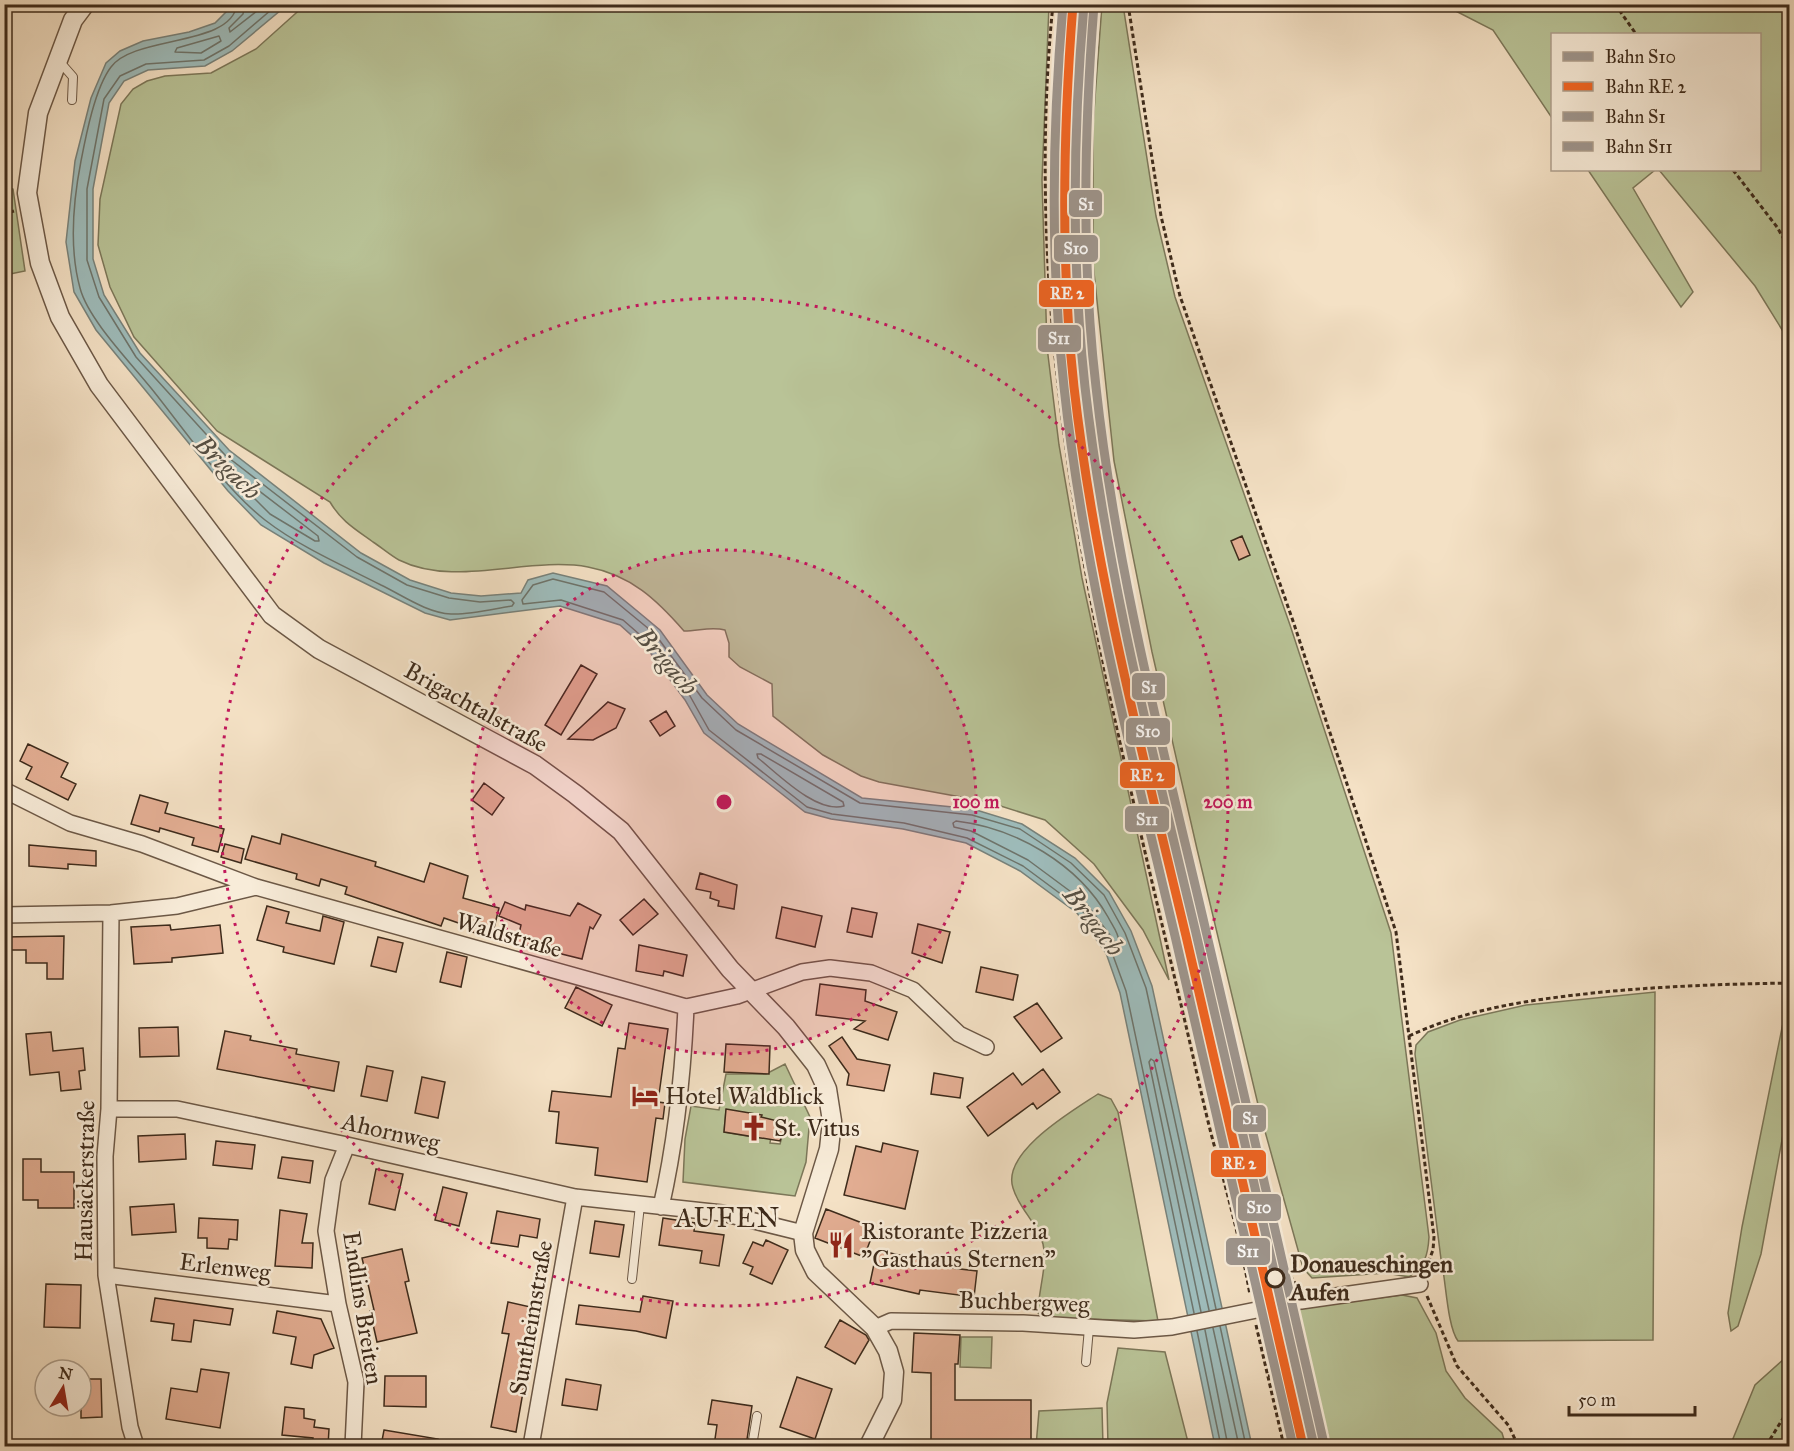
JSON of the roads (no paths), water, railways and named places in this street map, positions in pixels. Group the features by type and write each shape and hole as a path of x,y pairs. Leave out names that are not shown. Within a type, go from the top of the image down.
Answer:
{"street":[{"name":"Brigachtalstraße","path":"85,4 73,20 38,113 27,193 44,274 60,317 99,385 272,615 319,649 535,765 575,794 621,831 750,991 786,1027 816,1065 827,1089 832,1121 829,1149 803,1233"},
{"name":"Waldstraße","path":"4,790 69,822 142,844 256,887 686,1007 750,991 802,972 830,968 871,973 913,990 959,1034 986,1047"},
{"name":"Waldstraße","path":"4,915 111,913 177,906 256,887"},
{"name":"Hausäckerstraße","path":"111,913 109,1109 105,1156 106,1275 130,1427 136,1446"},
{"path":"661,1207 673,1155 683,1079 686,1007"},
{"name":"Ahornweg","path":"109,1109 177,1109 575,1197 722,1213 803,1233"},
{"name":"Endlins Breiten","path":"347,1145 333,1180 326,1231 338,1304 356,1382 353,1446"},
{"name":"Suntheimstraße","path":"531,1446 575,1197"},
{"path":"803,1233 805,1250 816,1272 875,1328 885,1343 894,1372 892,1400 869,1446"},
{"name":"Erlenweg","path":"106,1275 338,1304"},
{"name":"Buchbergweg","path":"875,1328 891,1321 1023,1323 1089,1328 1172,1328 1252,1310 1420,1284"}],"lane":[{"path":"58,60 73,77 72,100"},
{"path":"632,1279 640,1205"},
{"path":"1086,1362 1089,1328"},
{"path":"752,1446 757,1416"}],"water":[{"name":"Brigach","path":"233,5 287,5 232,51 205,66 148,70 124,81 109,103 93,189 93,259 104,295 140,353 229,450 361,553 410,580 451,593 481,596 521,593 528,580 553,573 607,586 660,630 707,695 738,724 862,798 973,809 1022,824 1075,858 1109,892 1131,931 1152,986 1252,1446 1215,1446 1120,993 1106,953 1077,913 1020,871 966,843 903,829 831,819 805,812 704,733 685,700 649,651 620,625 560,606 450,620 425,613 324,563 261,525 228,491 96,330 74,292 66,242 75,161 91,98 106,63 120,51 143,41 189,32 215,23"}],"rail line":[{"name":"S11","path":"1063,4 1055,148 1056,292 1064,387 1084,526 1126,732 1293,1446"},
{"name":"S10","path":"1084,4 1076,148 1077,292 1080,339 1094,456 1132,660 1314,1446"},
{"name":"S1","path":"1094,5 1086,148 1086,244 1091,339 1105,455 1128,591 1157,726 1324,1444"}],"place":[{"name":"Hotel Waldblick","path":"645,1096"},
{"name":"St. Vitus","path":"754,1128"},
{"name":"Ristorante Pizzeria \"Gasthaus Sternen\"","path":"841,1245"},
{"name":"Donaueschingen Aufen","path":"1275,1278"}],"district":[{"name":"AUFEN","path":"728,1217"}]}
